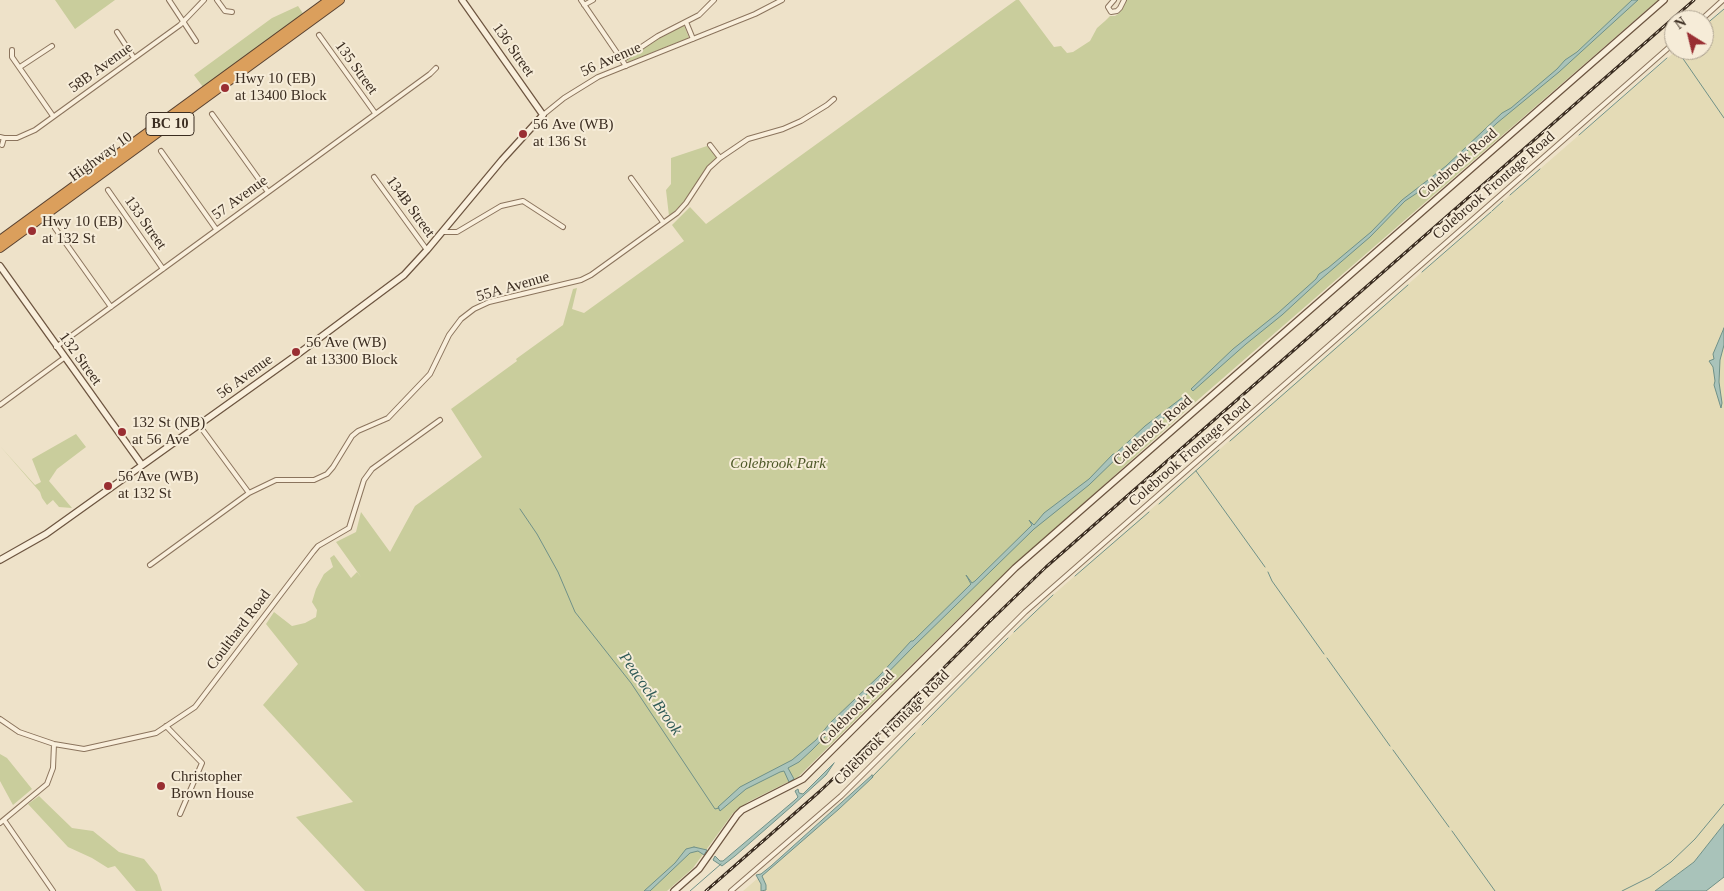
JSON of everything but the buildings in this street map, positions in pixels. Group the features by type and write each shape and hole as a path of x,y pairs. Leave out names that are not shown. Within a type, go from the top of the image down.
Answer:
{"highway":[{"name":"Highway 10","path":"0,240 329,0"},
{"name":"Highway 10","path":"0,248 340,0"}],"street":[{"path":"169,0 196,40"},
{"name":"58B Avenue","path":"2,138 17,138 27,134 185,22 204,0"},
{"path":"217,0 225,11 232,12"},
{"name":"136 Street","path":"462,0 543,115"},
{"path":"581,0 626,66"},
{"path":"584,5 593,0"},
{"path":"622,60 658,36 698,15 714,0"},
{"name":"56 Avenue","path":"0,560 46,534 361,308 404,275 543,115 583,86 598,77 760,11 782,0"},
{"path":"1114,0 1108,7 1112,12 1117,11 1124,0"},
{"name":"Colebrook Road","path":"674,891 699,868 742,810 804,779 1015,568 1664,0"},
{"path":"1712,10 1723,0"},
{"path":"686,22 693,39"},
{"path":"117,32 134,58"},
{"name":"135 Street","path":"319,36 375,113"},
{"path":"20,67 52,46"},
{"path":"12,50 12,57 53,116"},
{"name":"Colebrook Frontage Road","path":"732,891 841,796 1025,612 1664,52"},
{"name":"57 Avenue","path":"56,347 436,68"},
{"name":"55A Avenue","path":"150,565 249,493 276,480 314,480 327,474 352,436 388,418 430,374 449,335 461,319 474,310 489,302 581,280 622,254 677,213 709,168 720,158 748,139 783,129 801,121 828,105 834,99"},
{"path":"212,114 268,192"},
{"path":"2,138 2,145"},
{"path":"710,145 720,158"},
{"path":"161,151 216,229"},
{"name":"134B Street","path":"374,177 427,250"},
{"path":"631,178 663,222"},
{"name":"133 Street","path":"108,190 163,268"},
{"path":"442,232 457,232 500,206 522,201 563,228"},
{"path":"55,228 111,307"},
{"name":"132 Street","path":"0,266 142,466"},
{"path":"0,404 64,358"},
{"name":"Coulthard Road","path":"0,719 18,732 54,744 84,749 156,733 195,708 318,546 349,528 364,480 372,469 440,420"},
{"path":"199,424 249,493"},
{"path":"166,726 202,763 180,814"},
{"path":"53,891 2,821 47,784 52,768 54,744"}],"shaded area":[{"path":"1724,9 1724,824 1694,862 1655,891 743,891 846,802 1053,595 1665,60 1714,60 1714,18"}],"green space":[{"path":"55,0 115,0 75,29"},
{"name":"Colebrook Park","path":"1016,0 1019,0 1054,47 1061,46 1067,53 1073,52 1090,41 1097,28 1110,16 1118,14 1126,0 1658,0 1192,405 974,603 798,777 748,802 733,813 693,868 667,891 365,891 296,817 353,802 263,705 298,664 266,624 274,612 292,626 305,623 316,617 317,610 312,602 324,574 333,567 330,558 334,555 351,578 357,572 361,577 336,542 356,532 361,512 390,552 415,506 482,457 451,409 563,325 573,289 577,288 572,309 584,313 684,241 672,225 690,207 706,224"},
{"path":"298,6 304,15 203,87 194,75 272,18"},
{"path":"684,25 689,38 628,62 626,59 670,31"},
{"path":"707,146 719,157 685,202 669,216 666,190 671,184 671,158"},
{"path":"76,434 86,447 57,469 49,481 72,508 59,507 53,500 47,505 40,492 0,446 35,485 41,482 32,459"},
{"path":"0,754 7,758 32,789 13,805 0,781"},
{"path":"39,796 72,828 93,831 119,852 144,859 157,875 162,891 136,891 115,866 108,868 68,847 28,804"}],"water":[{"path":"1632,0 1638,0 1453,164 1426,187 1405,201 1370,237 1282,315 1193,391 1191,389 1233,349 1278,313 1316,279 1319,274 1371,232 1402,200 1446,166 1502,113 1511,108 1565,60 1577,52"},
{"path":"1724,328 1724,345 1720,360 1719,382 1721,408 1714,385 1713,367 1709,361 1714,359 1713,354"},
{"path":"1183,397 1184,399 1165,417 1121,454 1089,485 1034,529 914,646 812,750 799,762 788,768 794,779 789,782 784,771 780,772 746,789 720,811 718,807 740,787 792,760 816,740 830,723 880,675 911,641 971,584 966,575 972,583 975,581 1032,525 1029,520 1034,525 1044,513 1089,479 1113,454 1145,426"},
{"path":"834,763 826,775 735,856 722,866 713,860 715,856 720,861 723,861 795,800 798,797 795,791 798,789 799,793 803,794"},
{"path":"872,775 873,777 839,809 762,876 766,890 761,891 761,884 756,875 761,874 771,866"},
{"path":"1724,824 1724,877 1706,891 1655,891 1694,862"},
{"path":"694,847 707,850 704,855 698,851 690,853 650,891 644,891 675,863 686,849"}],"waterway":[{"path":"1714,18 1724,9"},
{"path":"1579,135 1665,60"},
{"path":"1684,60 1724,118"},
{"path":"1510,195 1540,169"},
{"path":"1492,211 1503,201"},
{"path":"1422,272 1491,212"},
{"path":"1230,441 1408,285"},
{"path":"1159,504 1219,450"},
{"path":"1196,471 1265,567"},
{"name":"Peacock Brook","path":"520,509 537,534 558,572 575,612 631,683 715,809 719,808"},
{"path":"1075,576 1149,512"},
{"path":"1268,572 1272,581 1324,654"},
{"path":"1014,632 1053,595"},
{"path":"922,725 1008,638"},
{"path":"1327,658 1390,746"},
{"path":"872,777 915,733"},
{"path":"1393,750 1449,827"},
{"path":"1622,891 1650,877 1671,862 1695,839 1724,804"},
{"path":"1452,831 1495,891"},
{"path":"690,891 721,864"}],"railway":[{"path":"706,891 851,762 1046,567 1694,0"}],"place":[{"name":"Hwy 10 (EB) at 13400 Block","path":"225,88"},
{"name":"56 Ave (WB) at 136 St","path":"523,134"},
{"name":"Hwy 10 (EB) at 132 St","path":"32,231"},
{"name":"56 Ave (WB) at 13300 Block","path":"296,352"},
{"name":"132 St (NB) at 56 Ave","path":"122,432"},
{"name":"56 Ave (WB) at 132 St","path":"108,486"},
{"name":"Christopher Brown House","path":"161,786"}]}
